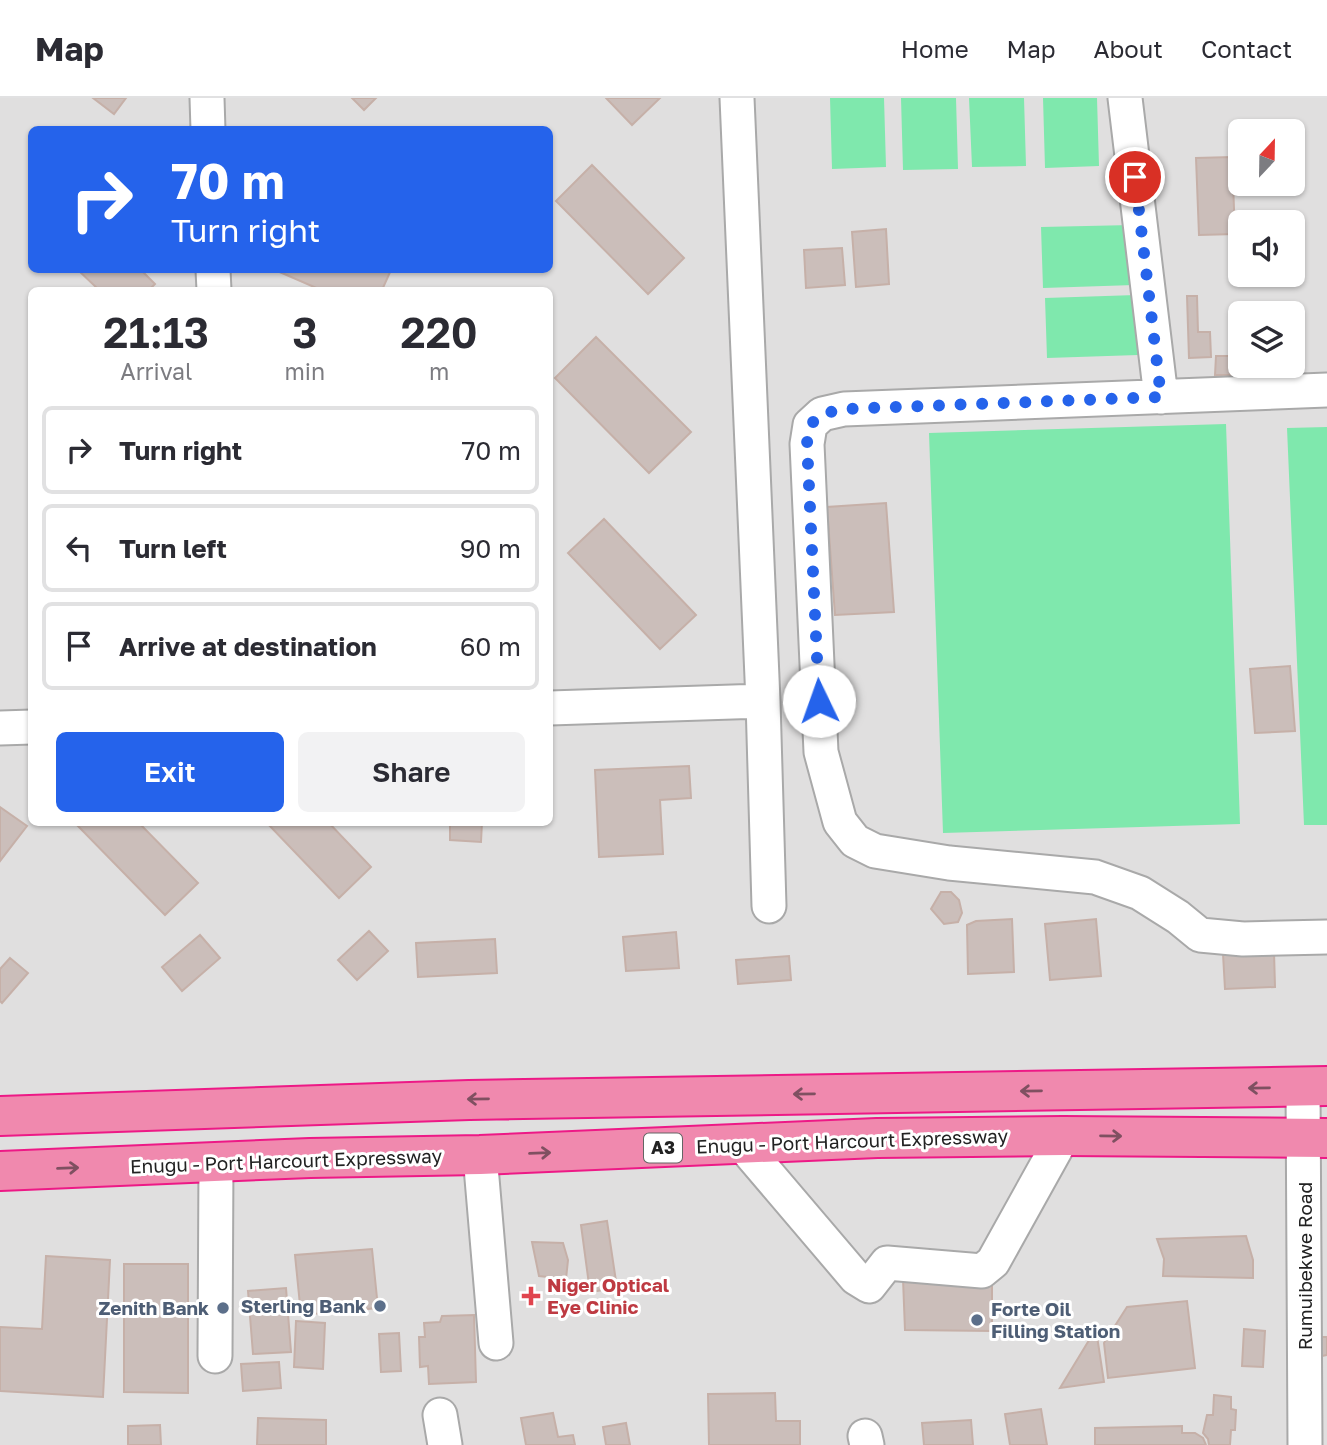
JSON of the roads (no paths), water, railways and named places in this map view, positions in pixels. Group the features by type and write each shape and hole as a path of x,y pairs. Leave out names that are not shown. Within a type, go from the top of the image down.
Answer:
{"highway":[{"path":"0,1116 497,1099 1315,1087"},
{"name":"Enugu - Port Harcourt Expressway","path":"0,1171 877,1138 1316,1138"}],"street":[{"path":"207,98 208,126"},
{"path":"737,98 763,701 769,906"},
{"path":"1125,98 1161,397"},
{"path":"1327,390 844,409 822,414 810,425 807,443 821,752 840,822 855,841 876,850 949,863 1095,877 1140,894 1178,917 1200,935 1243,939 1327,937"},
{"path":"553,708 763,701"},
{"path":"0,728 28,727"},
{"name":"Rumuibekwe Road","path":"1305,1445 1316,1262 1315,1087"},
{"path":"743,1144 856,1278 869,1286 887,1263 982,1271 993,1262 1063,1136"},
{"path":"480,1155 496,1343"},
{"path":"215,1356 216,1162"}],"place":[{"name":"Niger Optical Eye Clinic","path":"531,1296"},
{"name":"Sterling Bank","path":"380,1306"},
{"name":"Zenith Bank","path":"223,1308"},
{"name":"Forte Oil Filling Station","path":"977,1320"}]}
